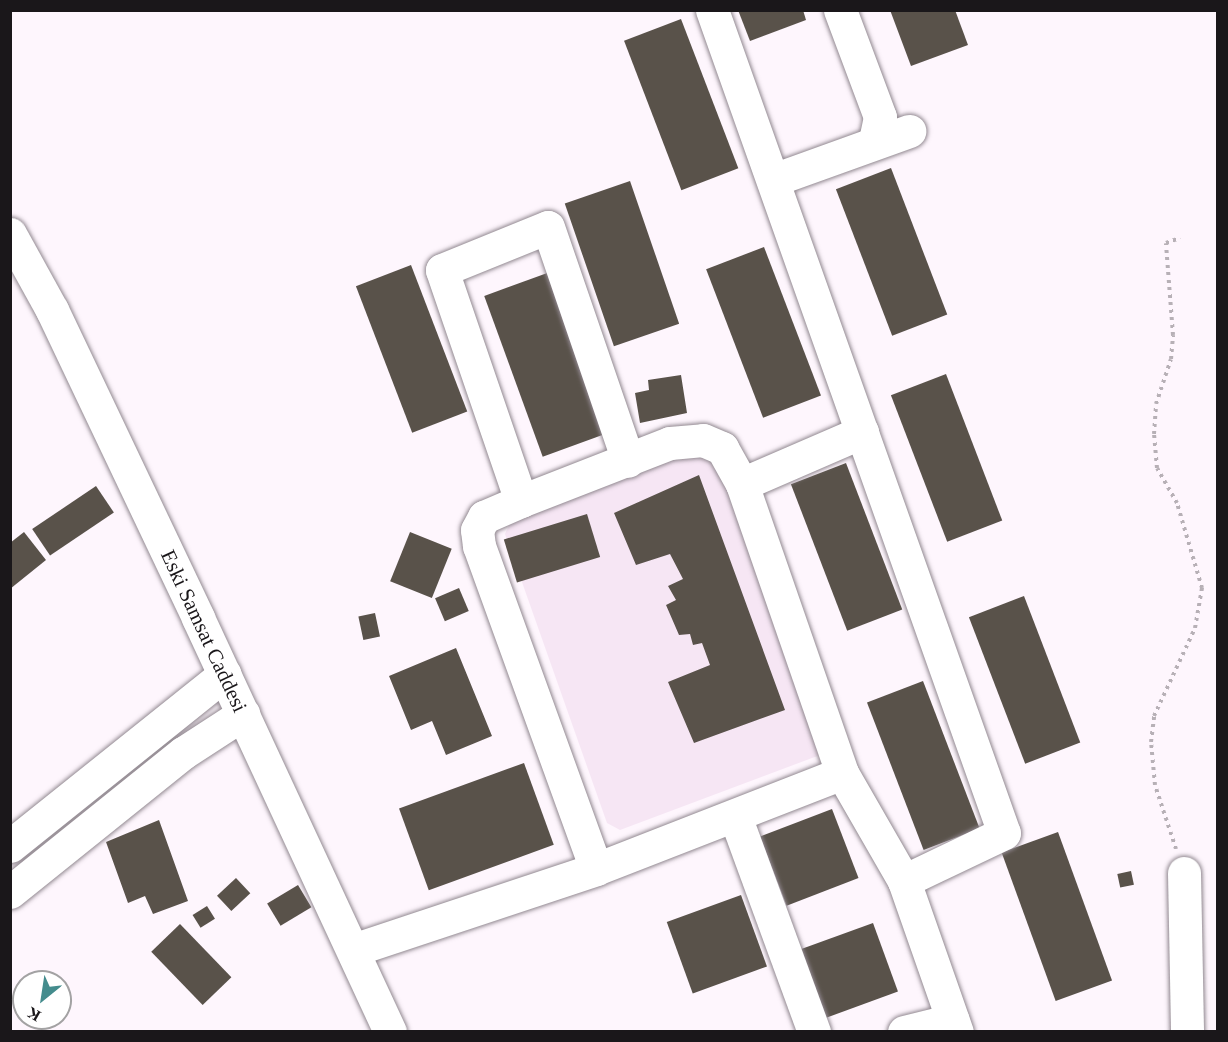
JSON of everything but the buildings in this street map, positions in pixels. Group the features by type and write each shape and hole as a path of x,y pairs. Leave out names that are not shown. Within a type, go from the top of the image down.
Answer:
{"street":[{"path":"712,10 1004,833 904,881"},
{"path":"840,10 880,117 875,141"},
{"path":"773,180 875,141 909,131"},
{"path":"521,501 442,270 548,226 628,461"},
{"name":"Eski Samsat Caddesi","path":"10,234 51,310 225,674 390,1032"},
{"path":"742,484 862,432"},
{"path":"596,869 479,546 477,530 484,517 521,501 670,443 703,440 722,448 742,484 842,773 904,881 955,1026 904,1032"},
{"path":"10,846 225,674"},
{"path":"10,892 183,753 243,714"},
{"path":"353,950 596,869 842,773"},
{"path":"735,816 814,1032"},
{"path":"1184,873 1187,1032"}],"path":[{"path":"1180,238 1166,243 1173,335 1171,360 1156,404 1154,434 1156,468 1177,502 1202,588 1195,628 1154,716 1151,742 1155,785 1168,815 1184,873"}],"shaded area":[{"path":"701,450 717,462 820,755 620,830 607,823 505,534 512,519"}]}
